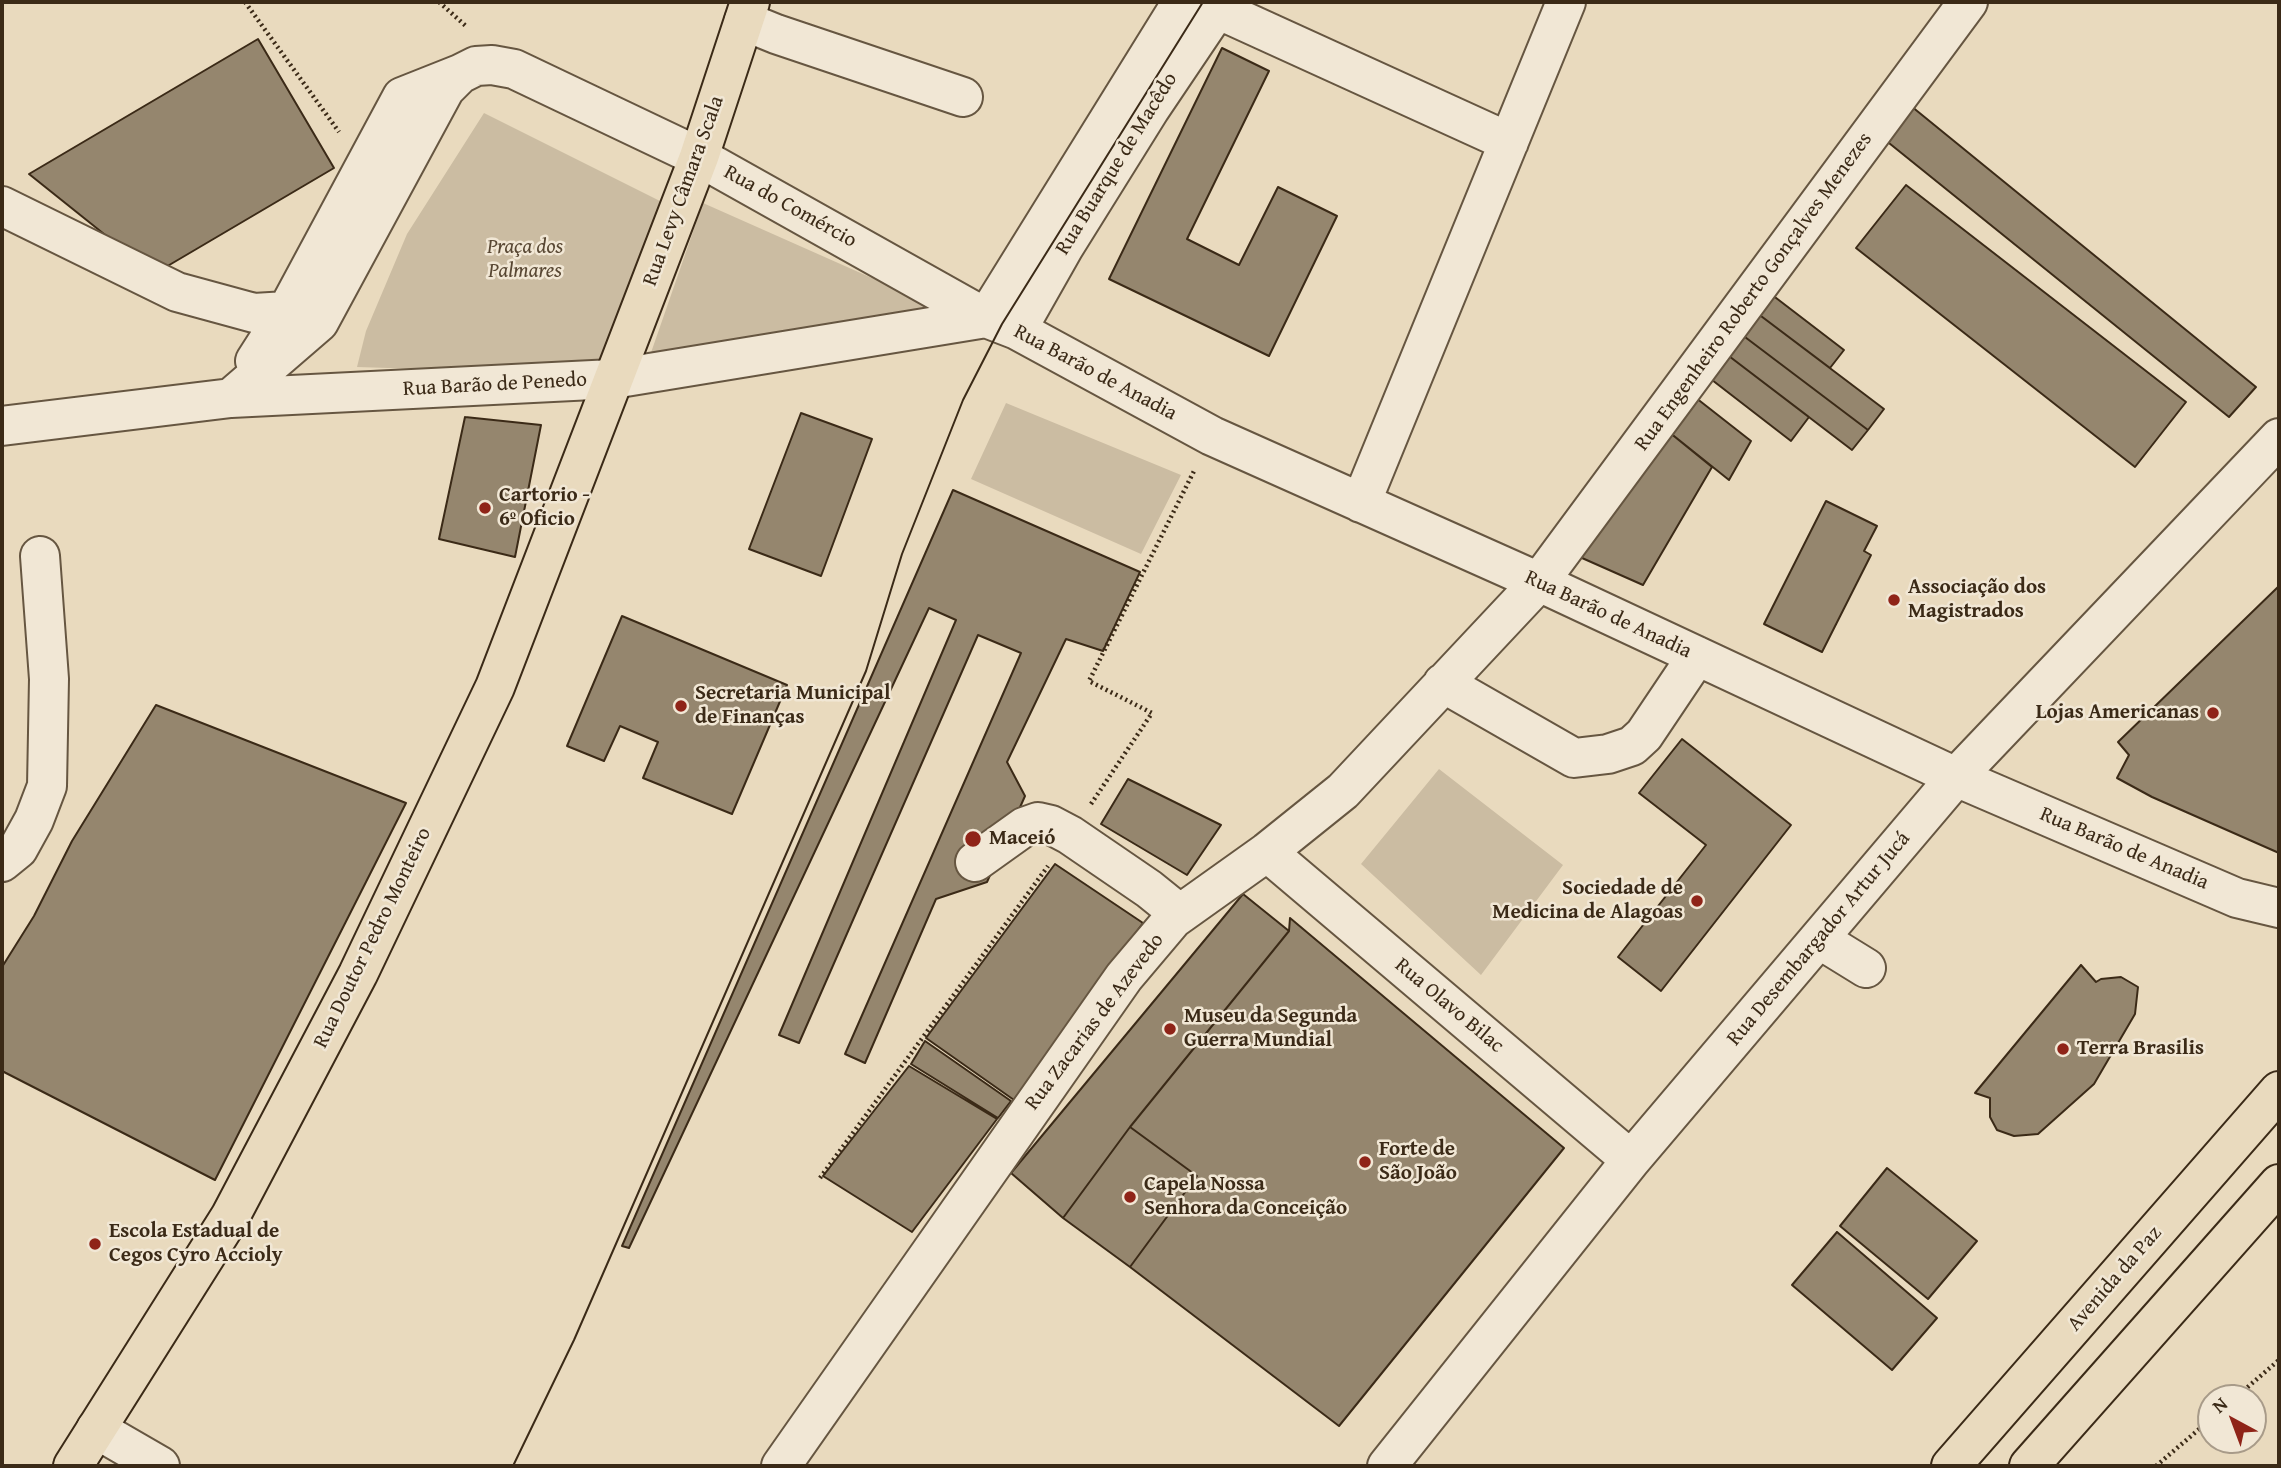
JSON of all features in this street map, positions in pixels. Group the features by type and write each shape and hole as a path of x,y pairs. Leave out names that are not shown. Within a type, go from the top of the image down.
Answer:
{"main road":[{"name":"Rua Levy Câmara Scala","path":"612,379 699,157 747,11"},
{"name":"Rua Doutor Pedro Monteiro","path":"73,1466 230,1217 358,974 495,687 612,379"},
{"name":"Avenida da Paz","path":"1951,1466 2279,1091"},
{"path":"2029,1466 2279,1184"}],"street":[{"path":"1361,503 1566,2"},
{"name":"Rua Engenheiro Roberto Gonçalves Menezes","path":"1539,582 1968,2"},
{"path":"1207,4 1509,142"},
{"name":"Rua Buarque de Macêdo","path":"1002,324 1207,4"},
{"path":"747,11 776,34 964,97"},
{"name":"Rua do Comércio","path":"460,74 476,66 513,68 699,157 1002,324"},
{"path":"231,398 287,311 402,97 460,74"},
{"path":"231,398 319,322 445,89 460,74"},
{"path":"2,206 177,292 254,313 287,311"},
{"name":"Rua Barão de Anadia","path":"1002,324 1212,436 1539,582 1956,777 2237,898 2279,908"},
{"name":"Rua Barão de Penedo","path":"2,426 231,398 612,379 1002,324"},
{"name":"Rua Desembargador Artur Jucá","path":"1387,1466 1631,1160 1956,777 2279,438"},
{"path":"2,863 18,849 34,820 47,786 49,679 40,556"},
{"name":"Rua Zacarias de Azevedo","path":"781,1466 1098,1010 1173,919 1267,852 1343,790 1539,582"},
{"path":"1443,683 1574,758 1585,757 1608,754 1632,746 1644,735 1697,656"},
{"path":"975,862 1024,827 1038,822 1051,825 1149,889 1180,914"},
{"name":"Rua Olavo Bilac","path":"1267,852 1631,1160"},
{"name":"Rua Barão de Anadia","path":"2237,898 2279,935"},
{"path":"1819,939 1866,968"},
{"path":"96,1429 160,1466"}],"path":[{"path":"245,2 364,167"},
{"path":"2251,1384 2279,1360"},
{"path":"2156,1466 2197,1431"}],"green space":[{"name":"Praça dos Palmares","path":"484,113 666,204 608,375 357,367 366,331 407,234"},
{"path":"703,203 962,318 646,367"},
{"path":"1006,403 1181,475 1141,554 971,479"},
{"path":"1439,769 1563,865 1481,975 1361,864"}],"building":[{"path":"258,39 334,168 154,274 29,174"},
{"path":"1222,48 1269,71 1187,239 1239,265 1278,187 1337,216 1269,356 1109,279"},
{"path":"1911,106 2256,387 2229,417 1884,139"},
{"path":"1906,185 2186,402 2135,467 1856,248"},
{"path":"1767,291 1844,350 1830,368 1753,310"},
{"path":"1753,310 1884,409 1868,430 1737,331"},
{"path":"1737,331 1868,430 1852,450 1721,350"},
{"path":"1721,350 1809,417 1791,441 1703,373"},
{"path":"1691,394 1751,441 1729,480 1664,428"},
{"path":"801,413 872,439 821,576 749,549"},
{"name":"Cartorio - 6º Oficio","path":"465,417 541,425 515,557 439,539"},
{"path":"1664,428 1712,467 1643,585 1573,554"},
{"name":"Maceió","path":"953,490 1140,572 1103,651 1066,639 1007,762 1025,796 987,882 936,899 865,1063 845,1054 1021,653 978,635 799,1043 779,1035 956,620 929,608 629,1248 622,1246"},
{"path":"1826,501 1877,526 1864,551 1871,555 1822,652 1764,624"},
{"name":"Lojas Americanas","path":"2279,586 2279,853 2152,797 2117,778 2129,755 2118,742"},
{"name":"Secretaria Municipal de Finanças","path":"622,616 787,685 732,814 643,778 658,742 620,726 604,761 567,746"},
{"path":"156,705 406,803 215,1180 2,1071 2,967 34,916 72,841"},
{"name":"Sociedade de Medicina de Alagoas","path":"1682,739 1791,825 1661,991 1618,957 1706,845 1639,793"},
{"path":"1128,779 1221,825 1187,875 1101,824"},
{"path":"1055,864 1143,923 1014,1100 926,1038"},
{"name":"Museu da Segunda Guerra Mundial","path":"1243,894 1289,931 1130,1127 1063,1218 1011,1173"},
{"name":"Forte de São João","path":"1290,918 1564,1148 1339,1426 1130,1267 1197,1176 1130,1127 1289,931"},
{"name":"Terra Brasilis","path":"2081,965 2096,982 2121,977 2138,987 2135,1014 2094,1084 2038,1134 2014,1136 1997,1130 1990,1117 1990,1098 1975,1093"},
{"path":"925,1041 1011,1101 998,1118 911,1064"},
{"path":"909,1066 997,1119 912,1232 823,1176"},
{"name":"Capela Nossa Senhora da Conceição","path":"1130,1127 1197,1176 1130,1267 1063,1218"},
{"path":"1887,1168 1977,1241 1928,1299 1840,1226"},
{"path":"1837,1232 1937,1318 1892,1370 1792,1285"}],"tram line":[{"path":"513,1466 574,1340 866,671 902,554 963,400 1002,324 1203,2"}],"place":[{"name":"Cartorio - 6º Oficio","path":"485,508"},
{"name":"Associação dos Magistrados","path":"1894,600"},
{"name":"Secretaria Municipal de Finanças","path":"681,706"},
{"name":"Lojas Americanas","path":"2213,713"},
{"name":"Maceió","path":"973,839"},
{"name":"Sociedade de Medicina de Alagoas","path":"1697,901"},
{"name":"Museu da Segunda Guerra Mundial","path":"1170,1029"},
{"name":"Terra Brasilis","path":"2063,1049"},
{"name":"Forte de São João","path":"1365,1162"},
{"name":"Capela Nossa Senhora da Conceição","path":"1130,1197"},
{"name":"Escola Estadual de Cegos Cyro Accioly","path":"95,1244"}]}
